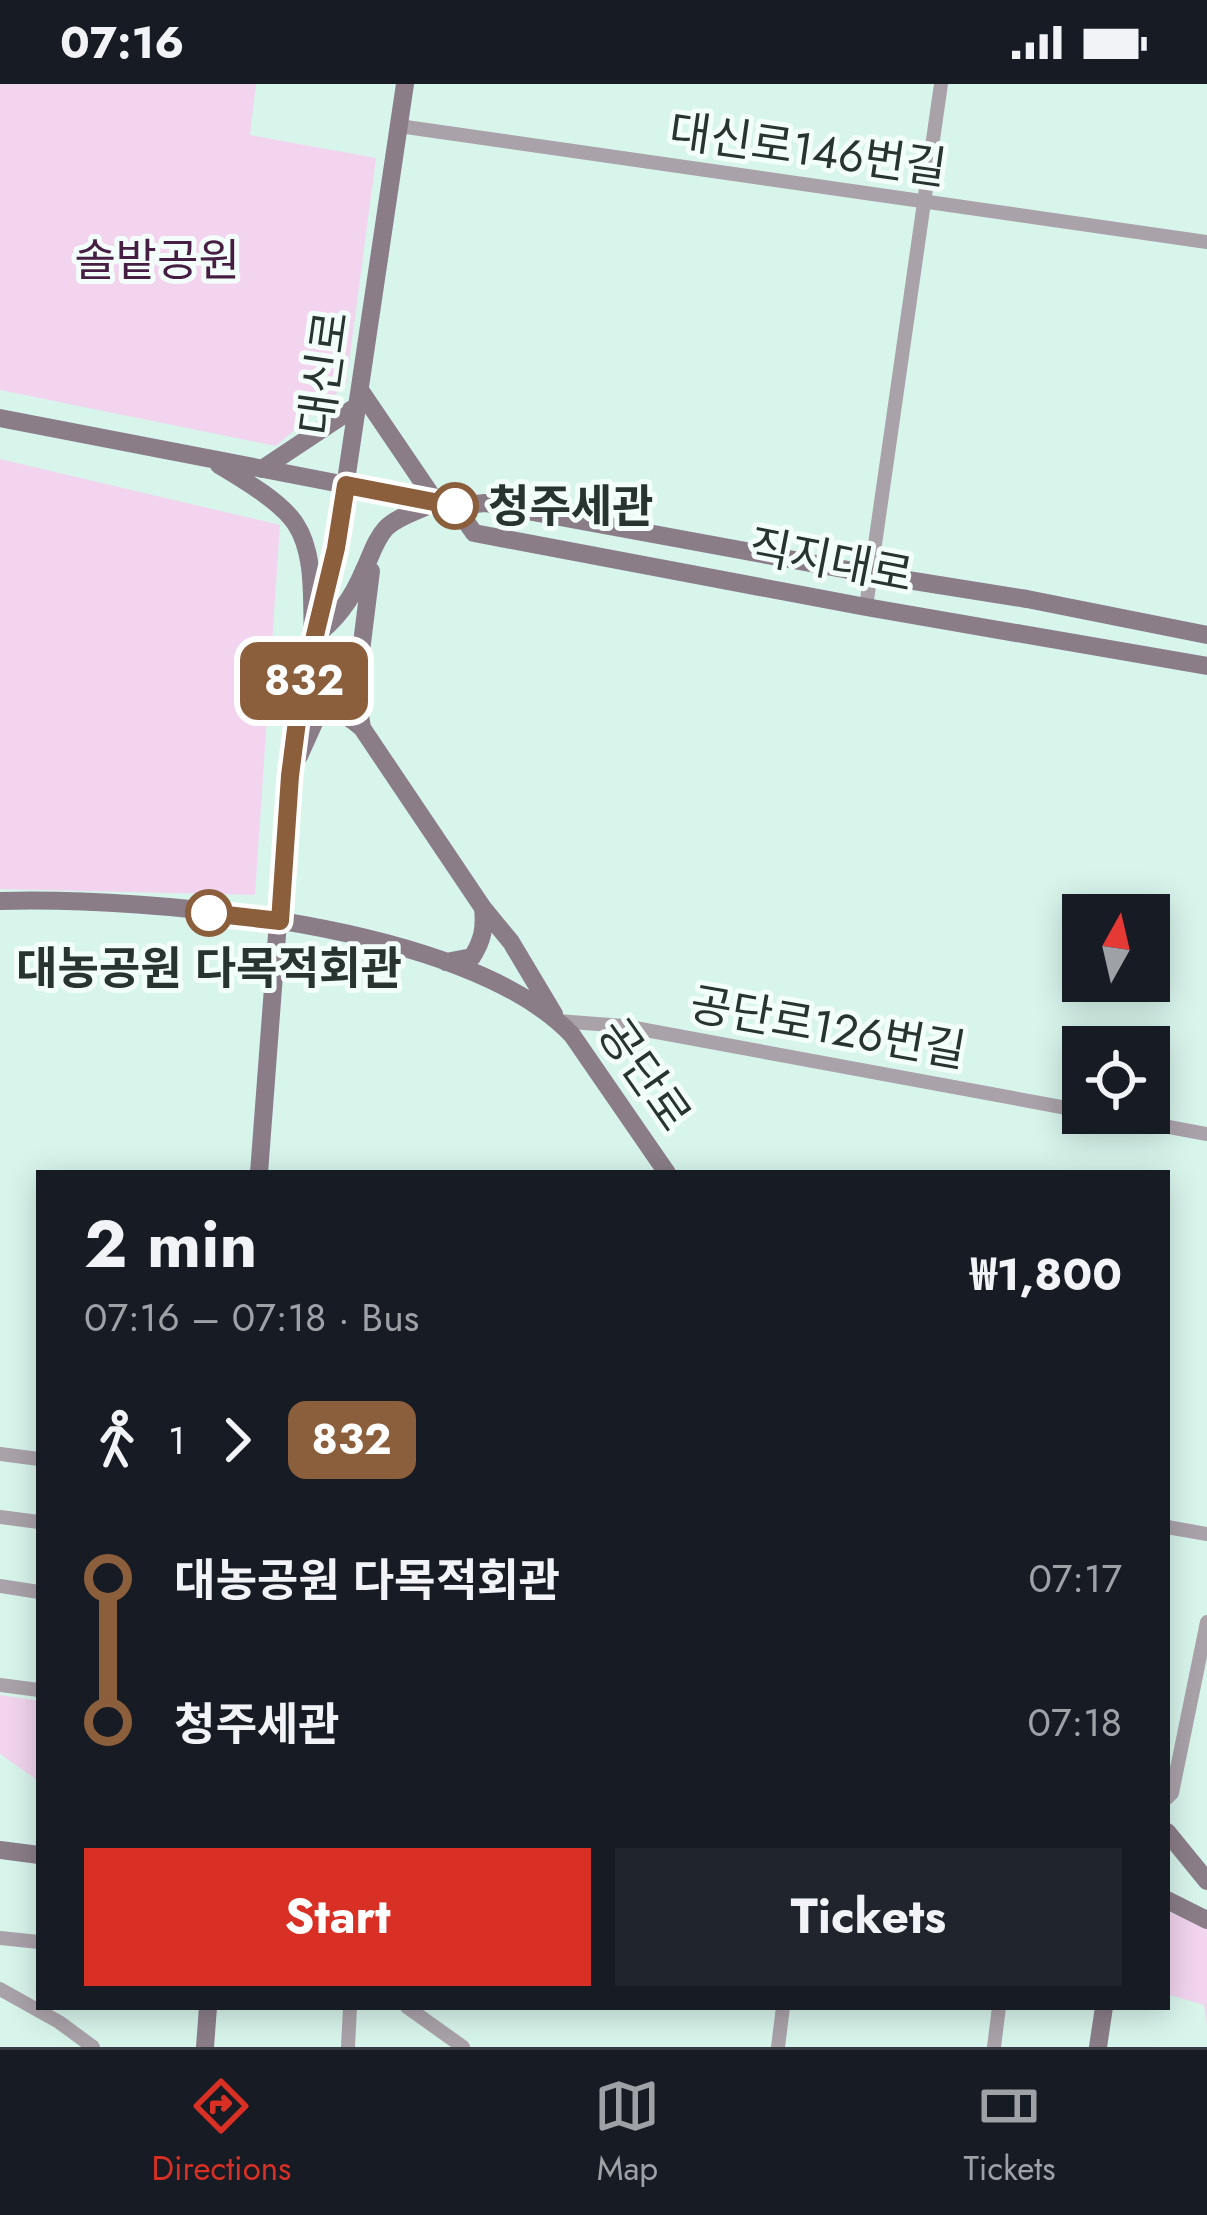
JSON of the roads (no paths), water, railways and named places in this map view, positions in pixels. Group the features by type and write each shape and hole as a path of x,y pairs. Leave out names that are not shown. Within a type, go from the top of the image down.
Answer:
{"street":[{"name":"대신로","path":"259,1170 300,698 336,548 405,84"},
{"path":"866,607 941,84"},
{"name":"대신로146번길","path":"399,126 1207,242"},
{"path":"262,469 358,398 446,504 393,523 374,547 353,596 314,637"},
{"name":"직지대로","path":"0,418 446,504 485,502 1207,634"},
{"path":"207,458 257,490 297,526 308,557 314,637 330,650 362,728"},
{"name":"직지대로","path":"446,504 474,533 1207,666"},
{"path":"355,703 374,547"},
{"path":"290,776 317,716 328,711 346,714 362,728 511,942 558,1021"},
{"path":"0,901 56,899 148,906 280,921 398,946 509,989 558,1021"},
{"path":"442,962 472,957 481,944 483,908"},
{"name":"공단로126번길","path":"558,1021 624,1026 1062,1107"},
{"name":"공단로","path":"558,1021 666,1170"},
{"path":"1170,1127 1207,1134"},
{"path":"0,1456 36,1459"},
{"path":"0,1517 36,1522"},
{"path":"1170,1528 1207,1534"},
{"path":"0,1586 36,1592"},
{"path":"1170,1795 1207,1622"},
{"path":"0,1685 36,1690"},
{"path":"1170,1836 1207,1881"},
{"path":"0,1850 36,1855"},
{"path":"1170,1902 1207,1920"},
{"path":"0,1938 36,1942"},
{"path":"0,1990 36,2005"},
{"path":"206,2047 208,2010"},
{"path":"348,2047 350,2010"},
{"path":"410,2010 463,2047"},
{"path":"778,2047 783,2010"},
{"path":"994,2047 999,2010"},
{"path":"1098,2047 1104,2010"},
{"path":"56,2013 92,2047"}],"place":[{"name":"청주세관","path":"455,506"},
{"name":"대농공원 다목적회관","path":"209,913"}],"park label":[{"name":"솔밭공원","path":"157,260"}]}
